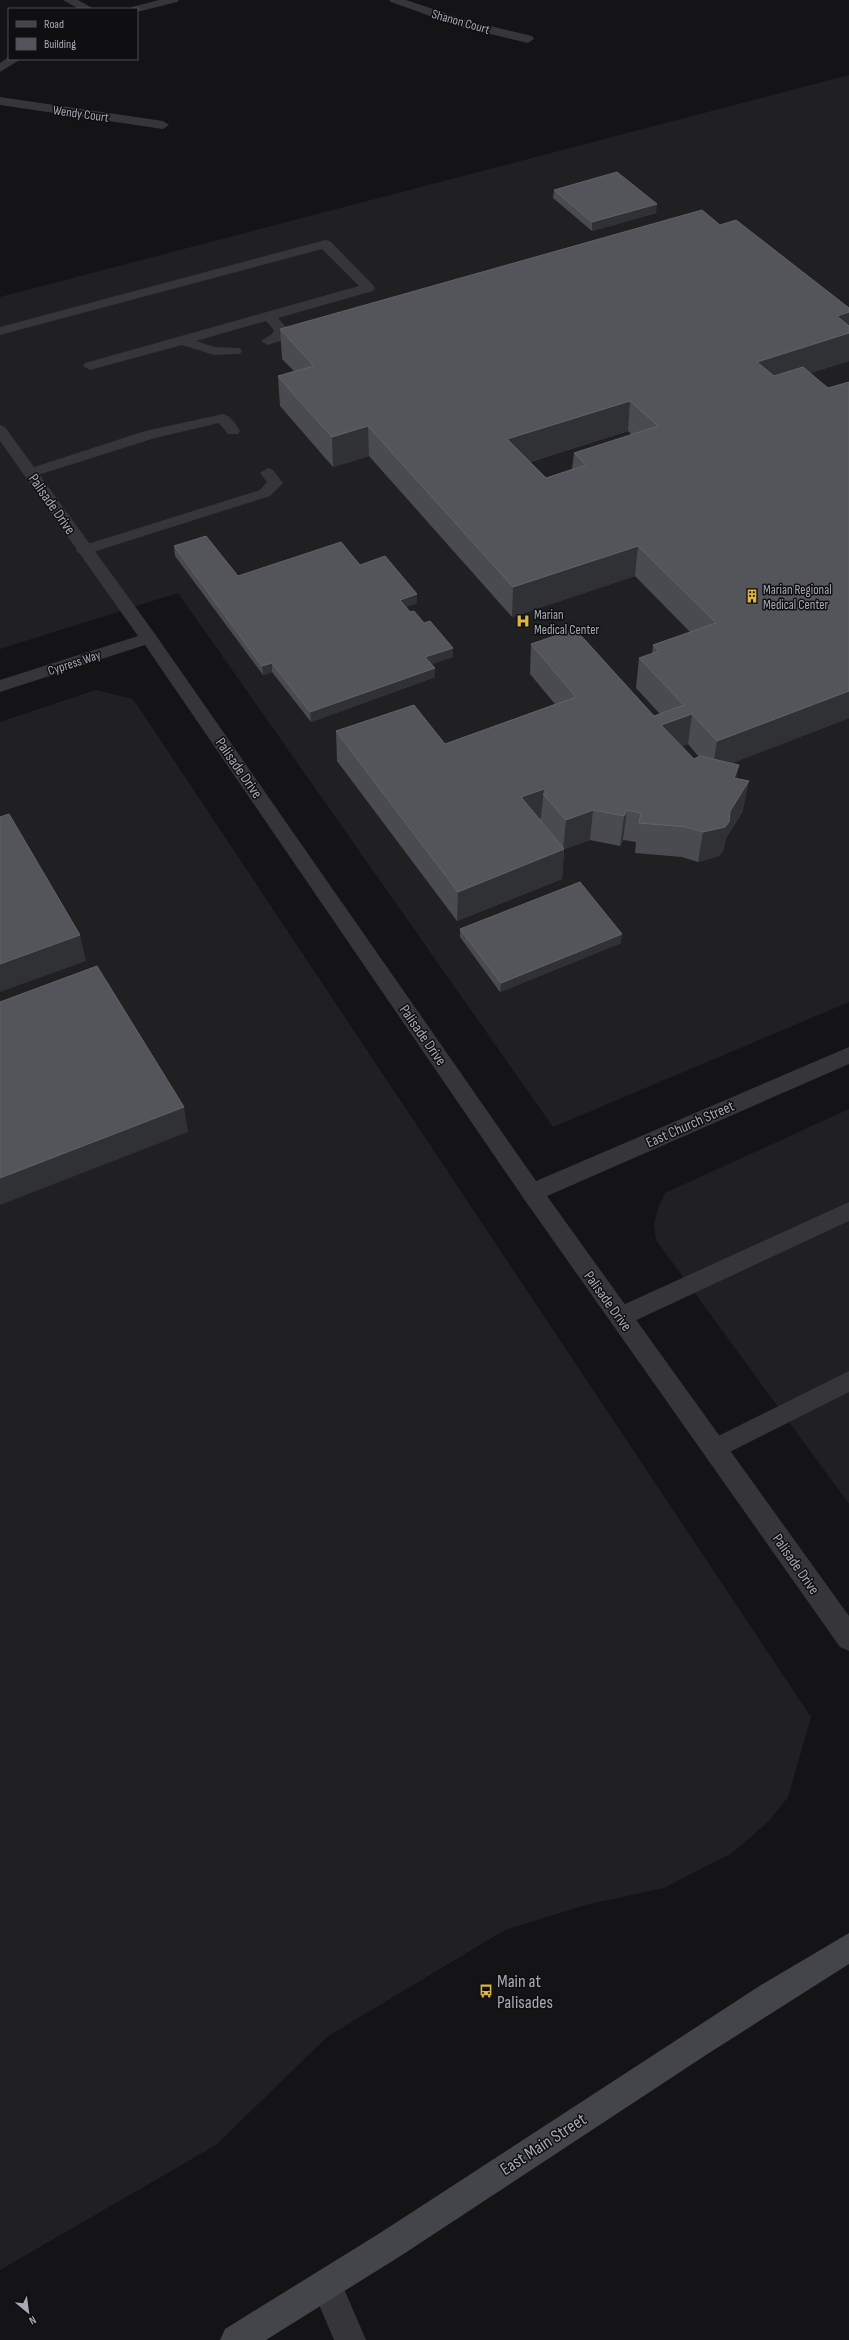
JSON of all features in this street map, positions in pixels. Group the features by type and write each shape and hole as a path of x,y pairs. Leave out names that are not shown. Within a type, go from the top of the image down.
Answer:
{"street":[{"path":"69,0 86,8"},
{"path":"138,9 173,0"},
{"name":"Shanon Court","path":"395,0 465,24 528,39"},
{"path":"0,68 13,60"},
{"name":"Wendy Court","path":"0,101 162,125"},
{"name":"Palisade Drive","path":"0,430 84,550 149,638 532,1193 849,1638"},
{"name":"Cypress Way","path":"0,686 149,638"},
{"name":"East Church Street","path":"532,1193 849,1055"},
{"name":"East Main Street","path":"236,2340 327,2286 763,2000 849,1947"},
{"path":"327,2286 350,2340"}],"lane":[{"path":"0,331 325,244 368,288 90,366"},
{"path":"268,341 278,337 281,329 269,316"},
{"path":"183,340 204,350 219,353 235,351"},
{"path":"30,472 129,440 185,424 223,418 233,431"},
{"path":"84,550 265,494 275,483 268,473"},
{"path":"620,1316 849,1211"},
{"path":"714,1449 849,1381"}],"shaded area":[{"name":"Marian Medical Center","path":"849,75 849,1002 553,1127 178,593 0,649 0,297"},
{"path":"96,690 133,699 811,1717 788,1797 769,1821 732,1853 664,1888 589,1904 505,1930 328,2036 216,2145 0,2270 0,722"},
{"path":"849,1109 849,1504 656,1240 654,1225 658,1208 665,1193"}],"building":[{"path":"617,172 657,204 592,222 554,190"},
{"name":"Marian Regional Medical Center","path":"702,210 720,225 736,220 849,308 849,312 837,316 849,326 849,333 757,362 774,376 803,367 828,388 849,382 849,691 717,741 692,714 661,725 694,759 700,756 739,765 734,778 749,781 730,811 729,822 725,827 703,832 687,827 639,823 641,813 627,810 624,816 593,810 566,820 543,794 547,793 544,789 521,797 564,849 458,892 336,731 414,705 445,744 576,697 531,644 575,629 654,716 684,705 639,658 659,651 653,645 716,623 638,546 513,587 368,426 332,437 278,376 314,366 280,329","holes":["630,401 658,426 574,453 586,465 546,478 507,439"]},
{"path":"206,536 238,576 341,542 360,565 385,556 417,594 400,600 410,612 414,611 424,623 430,621 453,648 425,657 435,668 310,712 272,663 262,666 174,546"},
{"path":"9,814 80,935 0,964 0,817"},
{"path":"580,882 622,934 501,983 460,929"},
{"path":"97,966 184,1107 0,1178 0,1002"}],"place":[{"name":"Marian Regional Medical Center","path":"752,596"},
{"name":"Marian Medical Center","path":"523,621"},
{"name":"Main at Palisades","path":"486,1991"}]}
